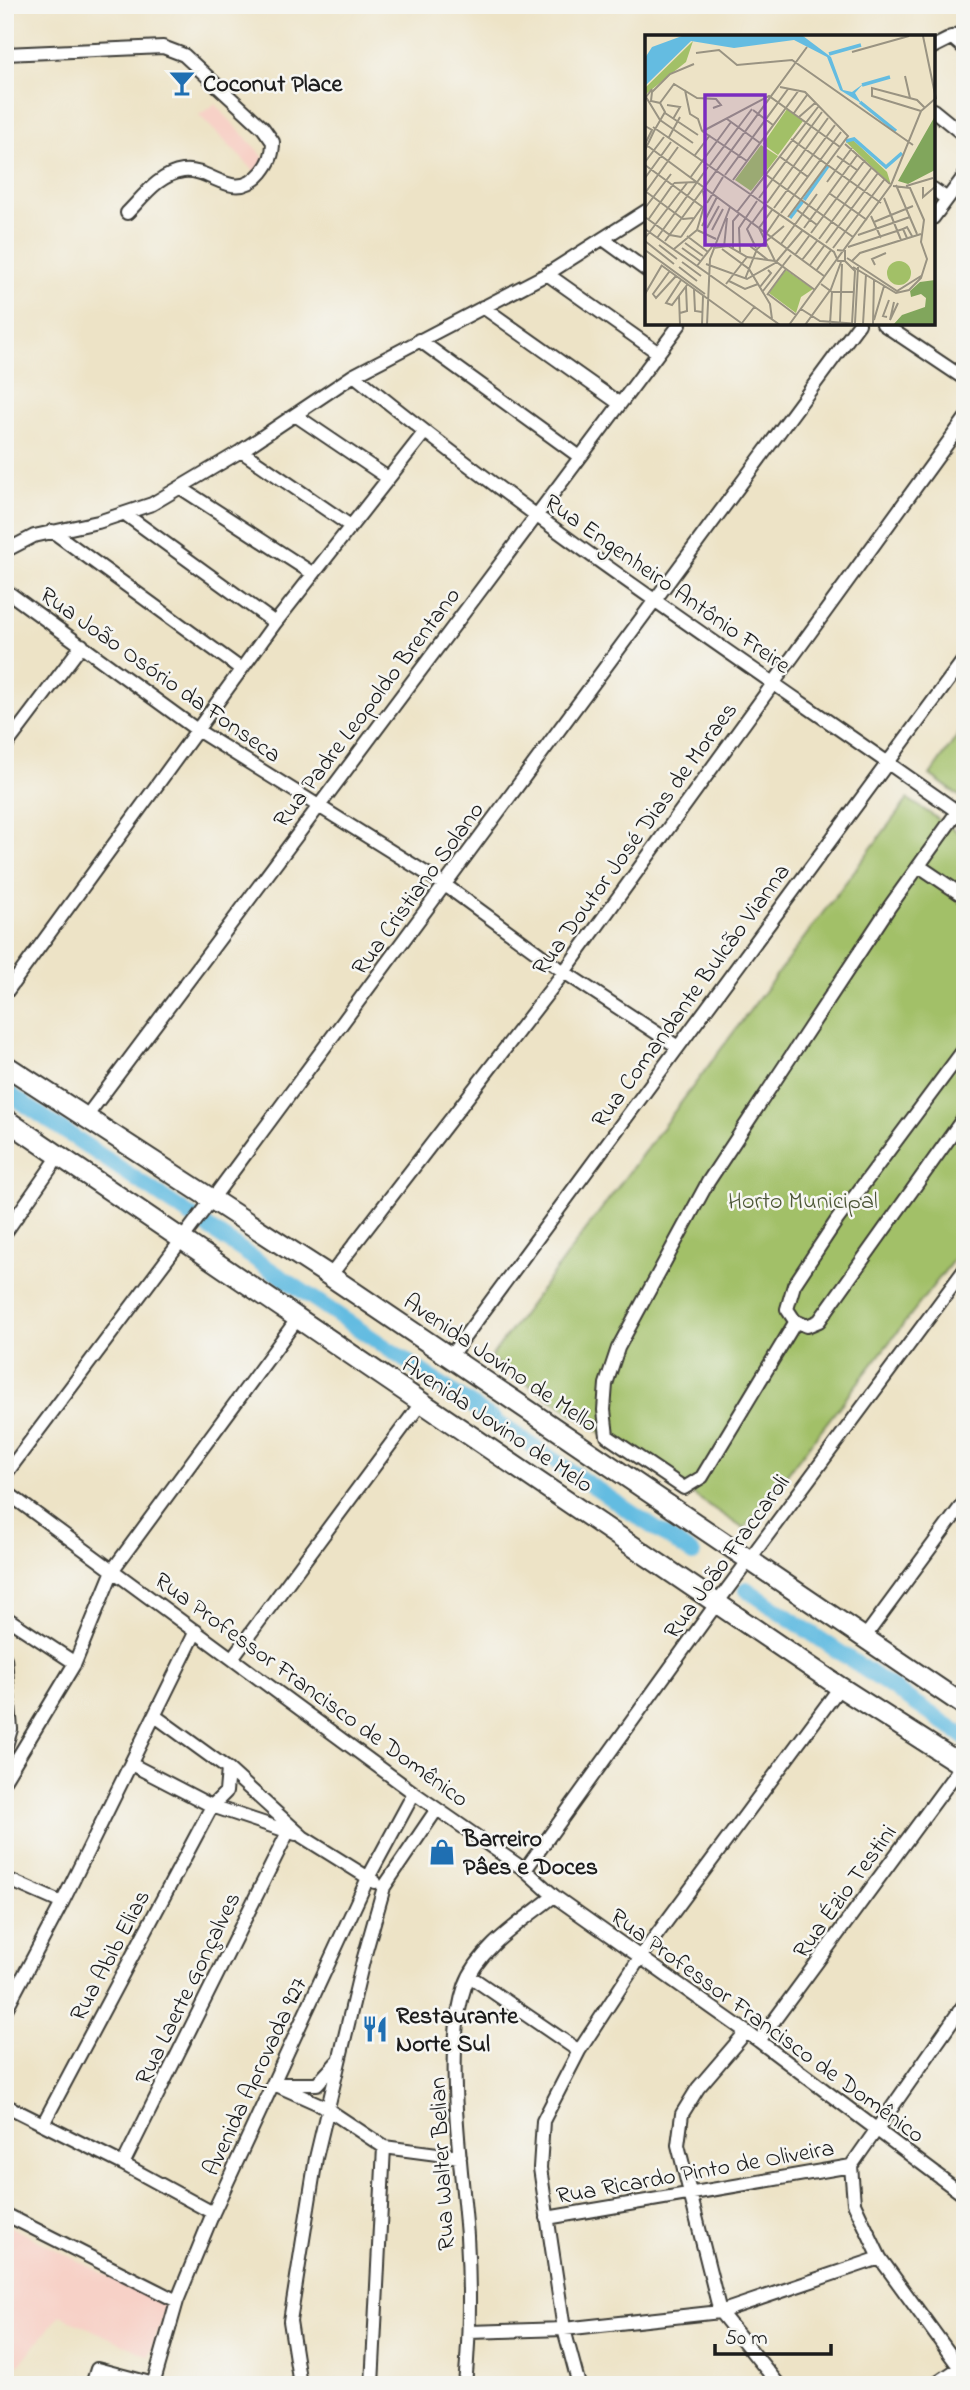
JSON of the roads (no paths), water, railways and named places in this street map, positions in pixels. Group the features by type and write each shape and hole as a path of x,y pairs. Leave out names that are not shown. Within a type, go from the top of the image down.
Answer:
{"main road":[{"name":"Avenida Jovino de Mello","path":"5,1065 86,1117 209,1204 330,1276 965,1706"},
{"name":"Avenida Jovino de Melo","path":"5,1119 185,1237 298,1318 840,1687 963,1766"}],"street":[{"path":"935,46 965,32"},
{"path":"951,37 965,49"},
{"path":"5,54 163,47 184,55 263,128 273,142 269,163 248,183 223,184 199,173 185,171 171,174 159,181 127,213"},
{"path":"935,112 965,136"},
{"path":"935,215 965,175"},
{"path":"935,190 947,199"},
{"path":"5,551 51,531 125,514 181,488 354,375 547,274 645,212"},
{"path":"603,239 645,269"},
{"path":"547,274 657,352"},
{"path":"483,307 620,404"},
{"name":"Rua Padre Leopoldo Brentano","path":"86,1117 678,326"},
{"name":"Rua Cristiano Solano","path":"5,1475 185,1237 858,326"},
{"path":"886,326 965,379"},
{"path":"419,340 580,457"},
{"name":"Rua Engenheiro Antônio Freire","path":"354,375 424,433 654,602 962,810"},
{"path":"295,415 387,478"},
{"name":"Rua Doutor José Dias de Moraes","path":"330,1276 564,972 965,419"},
{"path":"5,993 312,573 424,433"},
{"path":"241,451 349,525"},
{"path":"181,488 312,573"},
{"path":"125,514 275,623"},
{"path":"51,531 241,669"},
{"name":"Rua João Osório da Fonseca","path":"5,590 197,730 445,885 564,972 678,1047"},
{"path":"5,747 82,645"},
{"name":"Rua Comandante Bulcão Vianna","path":"449,1358 965,658"},
{"path":"796,1321 702,1477 693,1483 684,1488 607,1436 604,1410 606,1384 618,1348 708,1182 919,866 962,810"},
{"path":"919,866 965,897"},
{"path":"965,1048 837,1220 794,1285 787,1309 796,1321 807,1326 819,1321 965,1116"},
{"path":"5,1233 59,1156"},
{"name":"Rua João Fraccaroli","path":"525,1870 717,1603 965,1269"},
{"path":"5,1779 75,1663 114,1569 298,1318"},
{"path":"232,1658 422,1402"},
{"name":"Rua Professor Francisco de Domênico","path":"5,1491 414,1793 525,1870 554,1896 877,2127 965,2196"},
{"path":"864,1638 965,1501"},
{"path":"5,1617 75,1663"},
{"path":"5,2011 62,1903 196,1631"},
{"path":"5,1658 11,1730 5,1749"},
{"path":"579,2385 564,2329 540,2168 543,2121 579,2051 641,1956 840,1687"},
{"path":"155,1716 228,1769 290,1829"},
{"path":"131,1764 212,1806 290,1829 384,1888"},
{"name":"Rua Ézio Testini","path":"759,2041 963,1766"},
{"name":"Rua Abib Elias","path":"43,2124 212,1806 226,1792 228,1769"},
{"name":"Avenida Aprovada 927","path":"154,2384 177,2301 213,2213 368,1878 414,1793"},
{"path":"300,2385 290,2321 316,2158 327,2110 363,1961 384,1888 437,1809"},
{"name":"Rua Laerte Gonçalves","path":"123,2164 290,1829"},
{"path":"5,1878 62,1903"},
{"name":"Rua Walter Belian","path":"465,2385 469,2332 467,2238 455,2051 465,1985 481,1959 554,1896"},
{"path":"471,1977 579,2051"},
{"path":"934,2385 963,2368 880,2258 854,2203 850,2166 965,2003"},
{"path":"746,2032 698,2088 682,2114 678,2145 720,2312 779,2385"},
{"path":"275,2084 317,2084 340,2060"},
{"path":"275,2084 327,2110 384,2147 460,2157"},
{"path":"5,2105 213,2213"},
{"path":"372,2385 384,2147"},
{"name":"Rua Ricardo Pinto de Oliveira","path":"547,2218 850,2166"},
{"path":"5,2214 177,2301"},
{"path":"469,2332 564,2329 720,2312 880,2258"},
{"path":"92,2385 97,2369 154,2384"}],"waterway":[{"path":"5,1091 693,1554"},
{"path":"746,1589 965,1737"}],"place":[{"name":"Coconut Place","path":"182,83"},
{"name":"Barreiro Pâes e Doces","path":"442,1852"},
{"name":"Restaurante Norte Sul","path":"375,2029"}],"park label":[{"name":"Horto Municipal","path":"803,1200"}]}
